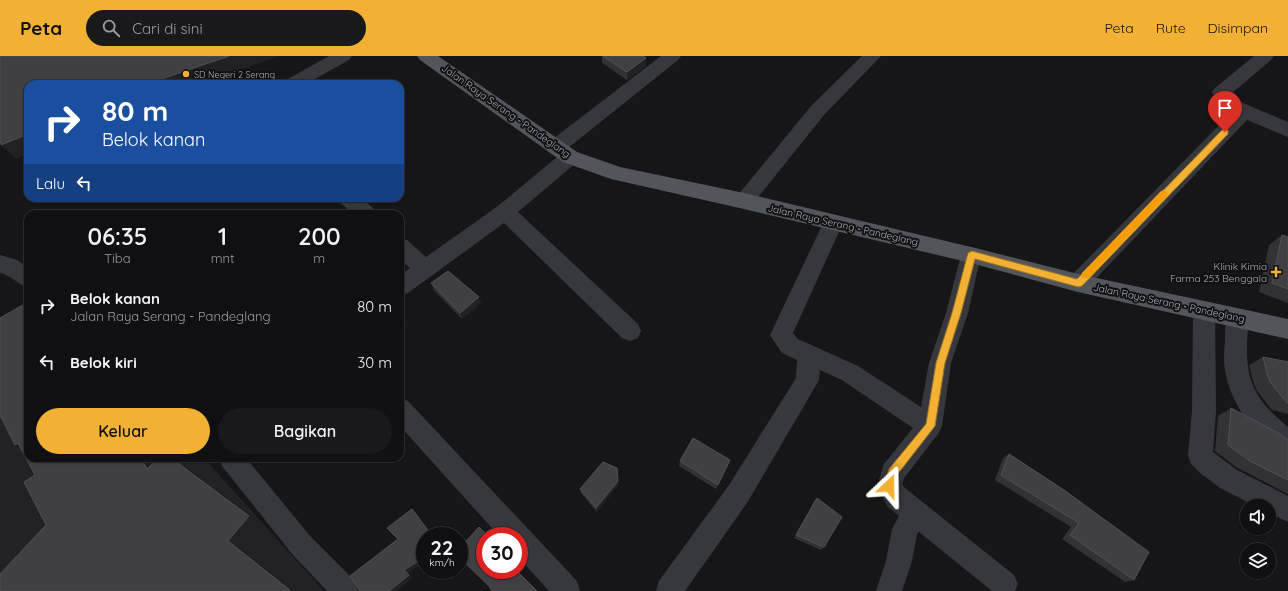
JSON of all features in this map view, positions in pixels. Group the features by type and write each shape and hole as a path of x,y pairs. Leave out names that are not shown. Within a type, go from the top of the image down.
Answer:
{"main road":[{"name":"Jalan Raya Serang - Pandeglang","path":"426,56 563,152 618,174 744,201 972,255 1078,283 1288,329"}],"street":[{"path":"299,80 343,56"},
{"path":"404,284 505,212 563,152 672,56"},
{"path":"744,201 818,110 850,76 872,56"},
{"path":"1265,56 1221,92 1225,100 1230,105 1288,130"},
{"path":"1078,283 1244,111"},
{"path":"352,202 362,210"},
{"path":"505,212 630,331"},
{"path":"833,223 781,335 790,346 850,373 930,426"},
{"path":"404,250 424,269"},
{"path":"972,255 957,313 940,363 930,426 892,472 889,486 896,497 1004,584"},
{"path":"0,264 10,266 24,276"},
{"path":"1204,310 1204,411 1200,456 1206,464 1224,476 1288,509"},
{"path":"1237,318 1235,362 1237,375 1242,390 1250,404 1262,419 1288,442"},
{"path":"669,591 738,494 807,380 809,363 808,355"},
{"path":"404,413 508,527"},
{"path":"234,462 302,546 345,591"},
{"path":"889,591 899,561 905,529 917,513"},
{"path":"528,549 567,591"}],"shaded area":[{"path":"0,336 24,441 24,462 208,462 324,591 0,591"}],"building":[{"path":"0,56 229,56 159,80 24,80 24,136 1,145"},
{"path":"603,56 644,56 646,58 627,72"},
{"path":"1282,235 1288,237 1288,289 1272,283"},
{"path":"448,271 479,297 460,313 431,283"},
{"path":"24,304 24,454 18,443 15,445 0,415 0,318"},
{"path":"1263,357 1288,362 1288,403 1271,383"},
{"path":"1231,408 1280,434 1288,440 1288,480 1250,461 1228,445"},
{"path":"693,438 730,460 718,485 680,461"},
{"path":"1009,454 1064,490 1149,552 1134,580 1070,535 1079,523 1001,475"},
{"path":"28,462 143,462 147,469 155,462 176,462 249,516 228,541 291,591 0,591 0,574 46,525 24,482 35,475"},
{"path":"603,462 617,468 618,481 596,508 580,489"},
{"path":"817,498 842,517 824,547 796,535"},
{"path":"412,509 425,527 416,527 416,563 404,570 409,575 389,591 360,591 350,576 398,539 387,528"},
{"path":"476,530 476,573 468,566 468,539"},
{"path":"482,579 525,579 537,591 492,591"}],"slow traffic":[{"path":"1085,276 1164,194"}],"place":[{"name":"SD Negeri 2 Serang","path":"186,74"},
{"name":"Klinik Kimia Farma 253 Benggala","path":"1276,272"}],"route":[{"path":"889,486 892,472 930,426 940,363 957,313 972,255 1078,283 1225,132"}]}
